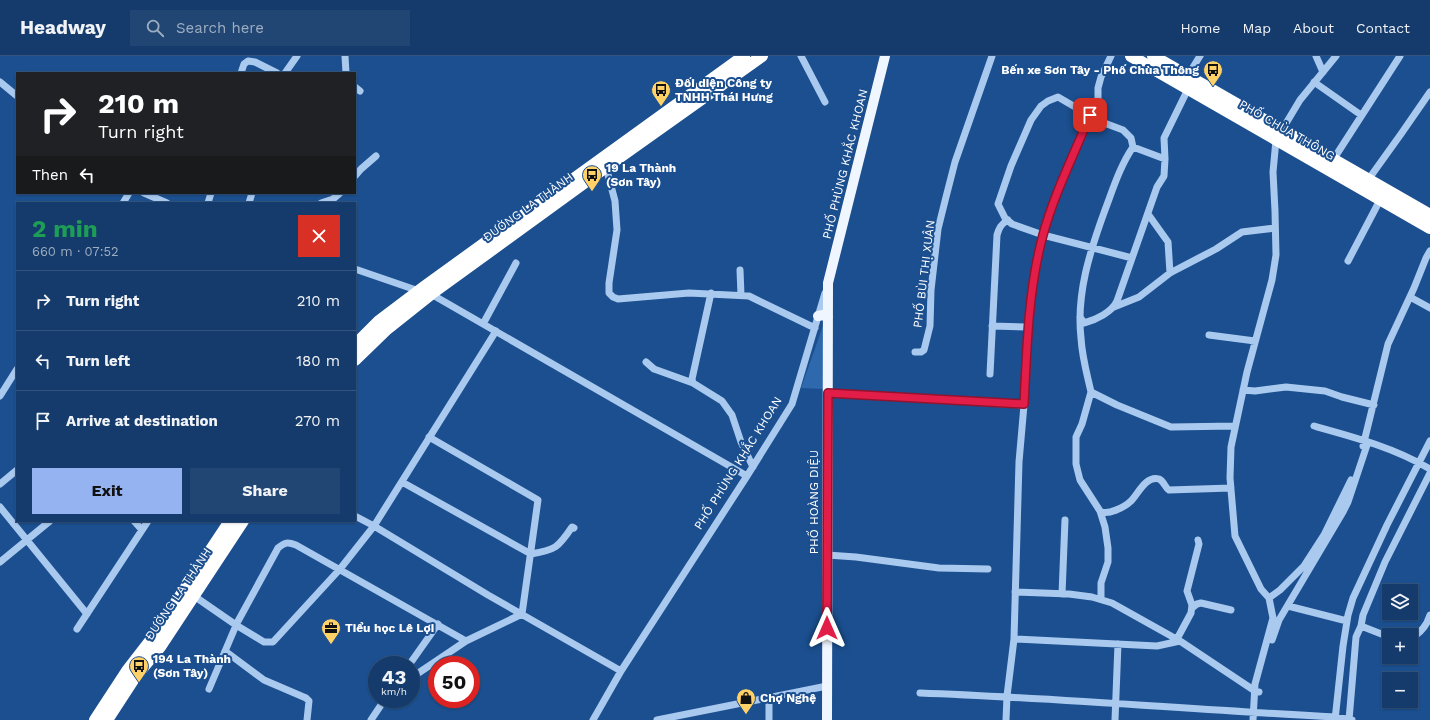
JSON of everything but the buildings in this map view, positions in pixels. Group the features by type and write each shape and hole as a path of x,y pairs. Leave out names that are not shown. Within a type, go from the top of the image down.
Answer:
{"highway":[{"name":"ĐƯỜNG LA THÀNH","path":"356,344 379,322 419,291 744,56"},
{"name":"ĐƯỜNG LA THÀNH","path":"356,359 387,329 432,294 606,167 762,56"},
{"name":"PHỐ CHÙA THÔNG","path":"1131,56 1188,89 1332,160 1368,180 1424,216 1430,228"},
{"name":"PHỐ CHÙA THÔNG","path":"1158,57 1380,200 1424,216"},
{"name":"ĐƯỜNG LA THÀNH","path":"95,720 127,671 151,640 228,522"},
{"name":"ĐƯỜNG LA THÀNH","path":"106,720 135,676 160,647 242,522"}],"main road":[{"name":"PHỐ PHÙNG KHẮC KHOAN","path":"828,283 886,56"},
{"name":"PHỐ HOÀNG DIỆU","path":"827,720 828,393 823,317 828,283"}],"street":[{"path":"286,72 297,56"},
{"path":"344,56 346,72"},
{"path":"801,56 825,102"},
{"name":"PHỐ BÙI THỊ XUÂN","path":"915,352 924,350 930,326 931,290 938,229 951,175 992,56"},
{"path":"1006,720 1007,696 1014,639 1019,462 1028,327 1034,281 1043,235 1058,191 1090,115 1098,100 1098,88 1101,77 1111,56"},
{"path":"1187,77 1200,56"},
{"path":"1316,56 1323,72"},
{"path":"1253,720 1256,684 1273,618 1269,598 1261,589 1234,536 1231,488 1231,447 1255,341 1272,280 1276,255 1273,172 1279,135 1300,100 1336,56"},
{"path":"1332,160 1400,56"},
{"path":"241,72 244,64 248,60 274,72"},
{"path":"0,82 16,95"},
{"path":"1314,82 1361,115"},
{"path":"1114,307 1148,214 1164,176 1164,138 1188,89"},
{"path":"1368,180 1430,92"},
{"path":"1101,599 1101,583 1108,562 1105,527 1100,511 1080,480 1076,464 1076,437 1082,424 1091,392 1080,338 1080,317 1086,266 1092,247 1112,189 1124,161 1133,147 1131,138 1123,130 1099,121 1058,97 1048,101 1041,106 1031,120 1011,166 998,204 1000,209 1012,224 1043,235 1092,247 1132,258"},
{"path":"1133,147 1165,159"},
{"path":"356,175 376,156"},
{"path":"606,167 615,201 617,230 609,293 613,297 618,299 689,293 741,294 749,296 815,328"},
{"path":"147,194 165,202"},
{"path":"324,202 333,199 339,194"},
{"path":"1348,261 1380,200"},
{"path":"1148,214 1168,242 1170,273"},
{"path":"990,374 997,235 1003,223 1008,220"},
{"path":"1080,317 1084,323 1090,321 1114,307 1139,297 1170,273 1216,249 1242,232 1276,228"},
{"path":"1015,592 1092,597 1119,606 1179,640 1255,691 1259,692 1267,653 1279,620 1345,507 1366,441 1388,344 1430,251"},
{"path":"483,324 516,263"},
{"path":"356,270 419,291"},
{"path":"740,270 741,294"},
{"path":"693,383 692,379 711,293"},
{"path":"432,294 747,476"},
{"path":"1410,297 1430,308"},
{"name":"PHỐ PHÙNG KHẮC KHOAN","path":"593,720 621,671 792,404 815,328 823,317"},
{"path":"992,326 1028,327"},
{"path":"194,596 264,642 273,642 340,569 374,526 496,331"},
{"path":"1209,335 1255,341"},
{"path":"646,362 654,369 693,383 722,401 732,415 741,442 753,467"},
{"path":"0,396 16,371"},
{"path":"1243,390 1255,391 1286,387 1325,391 1374,405"},
{"path":"1091,392 1117,406 1171,427 1235,426"},
{"path":"828,393 1024,404"},
{"path":"1314,426 1366,441 1430,469"},
{"path":"429,438 538,500 522,614"},
{"path":"1335,719 1343,646 1353,598 1387,525 1430,440"},
{"path":"1269,598 1297,574 1324,535 1347,489 1366,441"},
{"path":"0,484 16,471"},
{"path":"920,693 1007,696 1254,712 1350,720 1356,638 1385,562 1430,473"},
{"path":"1100,511 1103,513 1107,512 1131,502 1143,486 1154,479 1162,480 1166,488 1170,490 1231,488"},
{"path":"402,482 531,554 549,551 558,546 572,527 574,528"},
{"path":"0,507 87,614"},
{"path":"356,517 621,671"},
{"path":"1062,594 1065,520"},
{"path":"0,562 49,522"},
{"path":"135,522 142,530"},
{"path":"77,629 147,522"},
{"path":"1179,640 1192,608 1187,591 1199,544 1198,540"},
{"path":"209,689 236,625 278,548 288,542 340,569 466,641"},
{"path":"827,555 856,557 939,568 988,569"},
{"path":"1192,608 1201,603 1230,610"},
{"path":"1288,606 1347,621"},
{"path":"420,672 466,641 522,614"},
{"path":"1418,634 1427,624 1430,615"},
{"path":"415,656 438,624"},
{"path":"1361,626 1382,634"},
{"path":"1014,639 1157,646 1179,640"},
{"path":"1115,720 1118,644"},
{"path":"225,651 264,680 306,698 309,701 307,720"},
{"path":"657,720 827,686"},
{"path":"769,720 770,697"},
{"path":"371,720 379,708"}],"shaded area":[{"path":"824,323 824,389 801,388"}],"place":[{"name":"Bến xe Sơn Tây - Phố Chùa Thông","path":"1213,87"},
{"name":"Đối diện Công ty TNHH Thái Hưng","path":"661,107"},
{"name":"19 La Thành (Sơn Tây)","path":"592,192"},
{"name":"Tiểu học Lê Lợi","path":"331,645"},
{"name":"194 La Thành (Sơn Tây)","path":"139,683"},
{"name":"Chợ Nghệ","path":"746,715"}],"route":[{"path":"827,628 828,393 1024,404 1028,329 1034,281 1043,235 1058,191 1090,115"}]}
